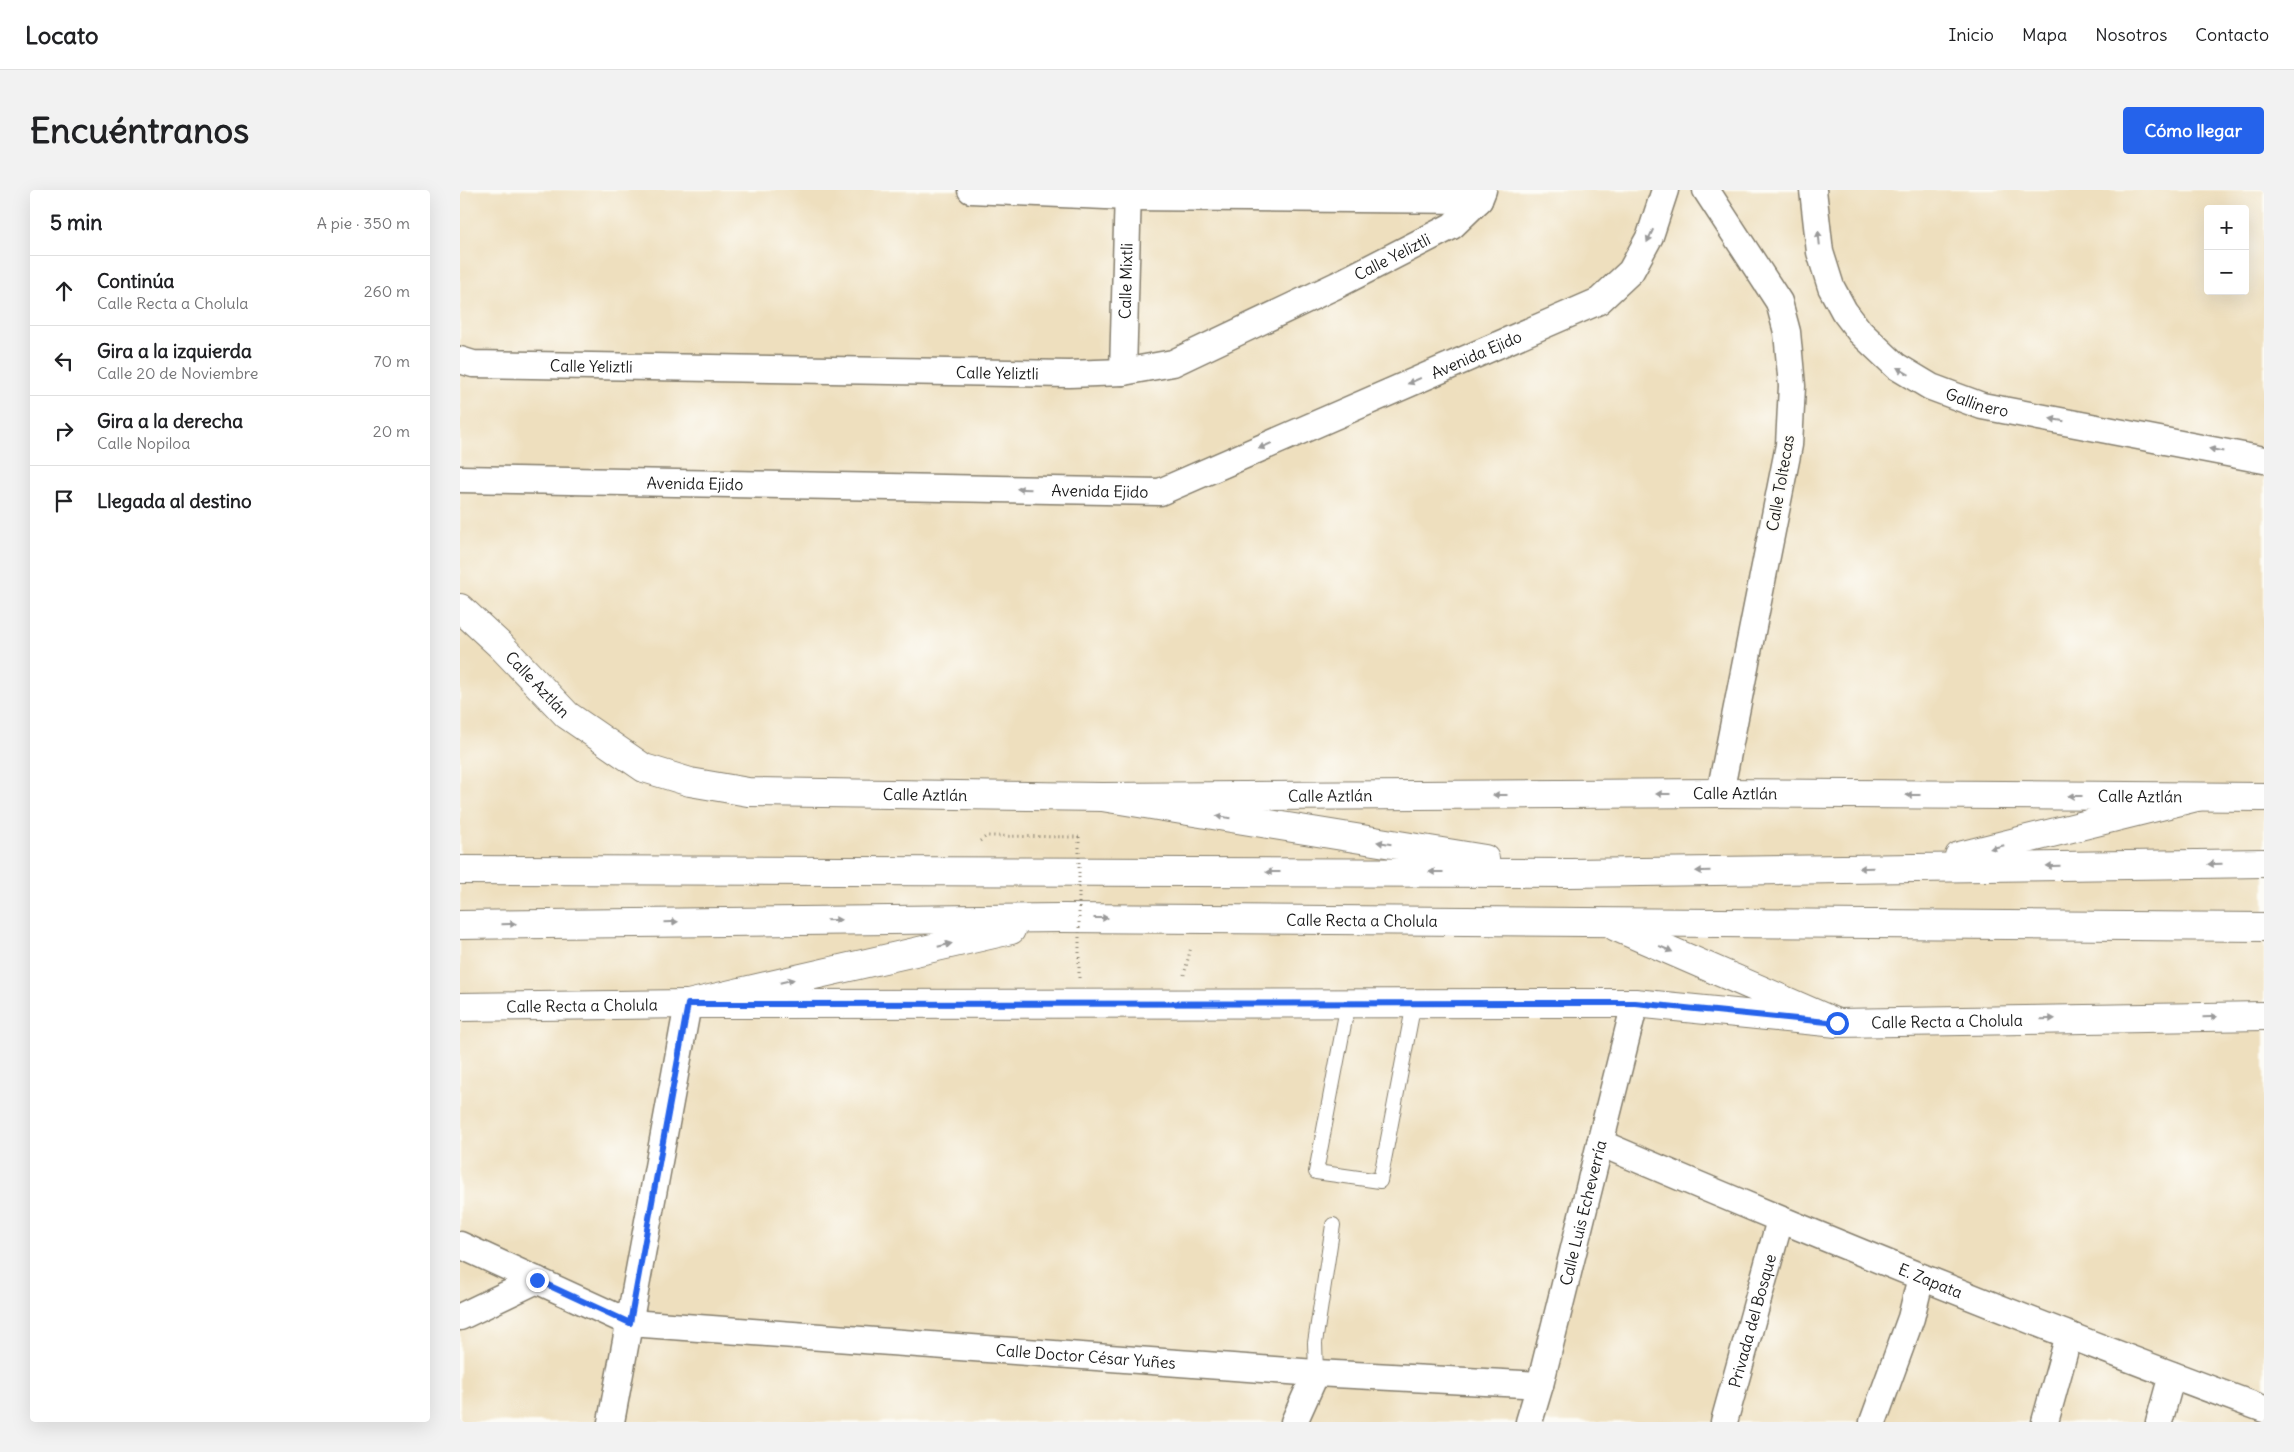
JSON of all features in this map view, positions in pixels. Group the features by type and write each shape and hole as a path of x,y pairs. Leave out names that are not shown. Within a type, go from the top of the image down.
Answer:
{"main road":[{"name":"Calle Aztlán","path":"460,608 502,647 567,715 644,768 690,782 748,792 1102,797 1720,793 2264,797"},
{"path":"1102,797 1570,873"},
{"path":"1914,867 2197,797"},
{"path":"460,870 1570,873 2264,863"},
{"path":"688,1004 1062,918"},
{"name":"Calle Recta a Cholula","path":"460,925 1062,918 2264,927"},
{"path":"1606,923 1837,1023"},
{"name":"Calle Recta a Cholula","path":"460,1007 688,1004 1635,1003 1837,1023 2264,1016"}],"street":[{"path":"971,190 1128,194 1481,195"},
{"name":"Avenida Ejido","path":"460,480 1160,492 1599,301 1630,271 1650,236 1665,190"},
{"name":"Calle Toltecas","path":"1706,190 1779,302 1787,332 1792,386 1789,445 1720,793"},
{"name":"Gallinero","path":"1813,190 1820,252 1831,287 1844,311 1860,332 1896,366 1931,387 1982,406 2264,460"},
{"name":"Calle Mixtli","path":"1123,372 1128,194"},
{"name":"Calle Yeliztli","path":"460,360 473,364 493,365 1069,374 1123,372 1173,362 1337,285 1452,226 1481,195"},
{"name":"Calle Luis Echeverría","path":"1529,1422 1540,1385 1635,1003"},
{"path":"611,1422 688,1004"},
{"name":"E. Zapata","path":"1600,1143 1780,1220 1921,1277 2172,1375 2264,1408"},
{"name":"Privada del Bosque","path":"1724,1422 1780,1220"},
{"path":"460,1245 630,1323"},
{"path":"1873,1422 1911,1318 1921,1277"},
{"path":"460,1317 537,1280"},
{"name":"Calle Doctor César Yuñes","path":"630,1323 1316,1373 1540,1385"},
{"path":"2045,1422 2069,1335"},
{"path":"1294,1422 1316,1373"},
{"path":"2159,1422 2172,1375"}],"lane":[{"path":"1348,1003 1316,1172 1380,1181 1414,1003"},
{"path":"1316,1373 1315,1343 1333,1225"}],"path":[{"path":"987,836 1079,837 1079,978"}],"route":[{"path":"537,1280 630,1323 688,1004 1635,1003 1837,1023"}]}
